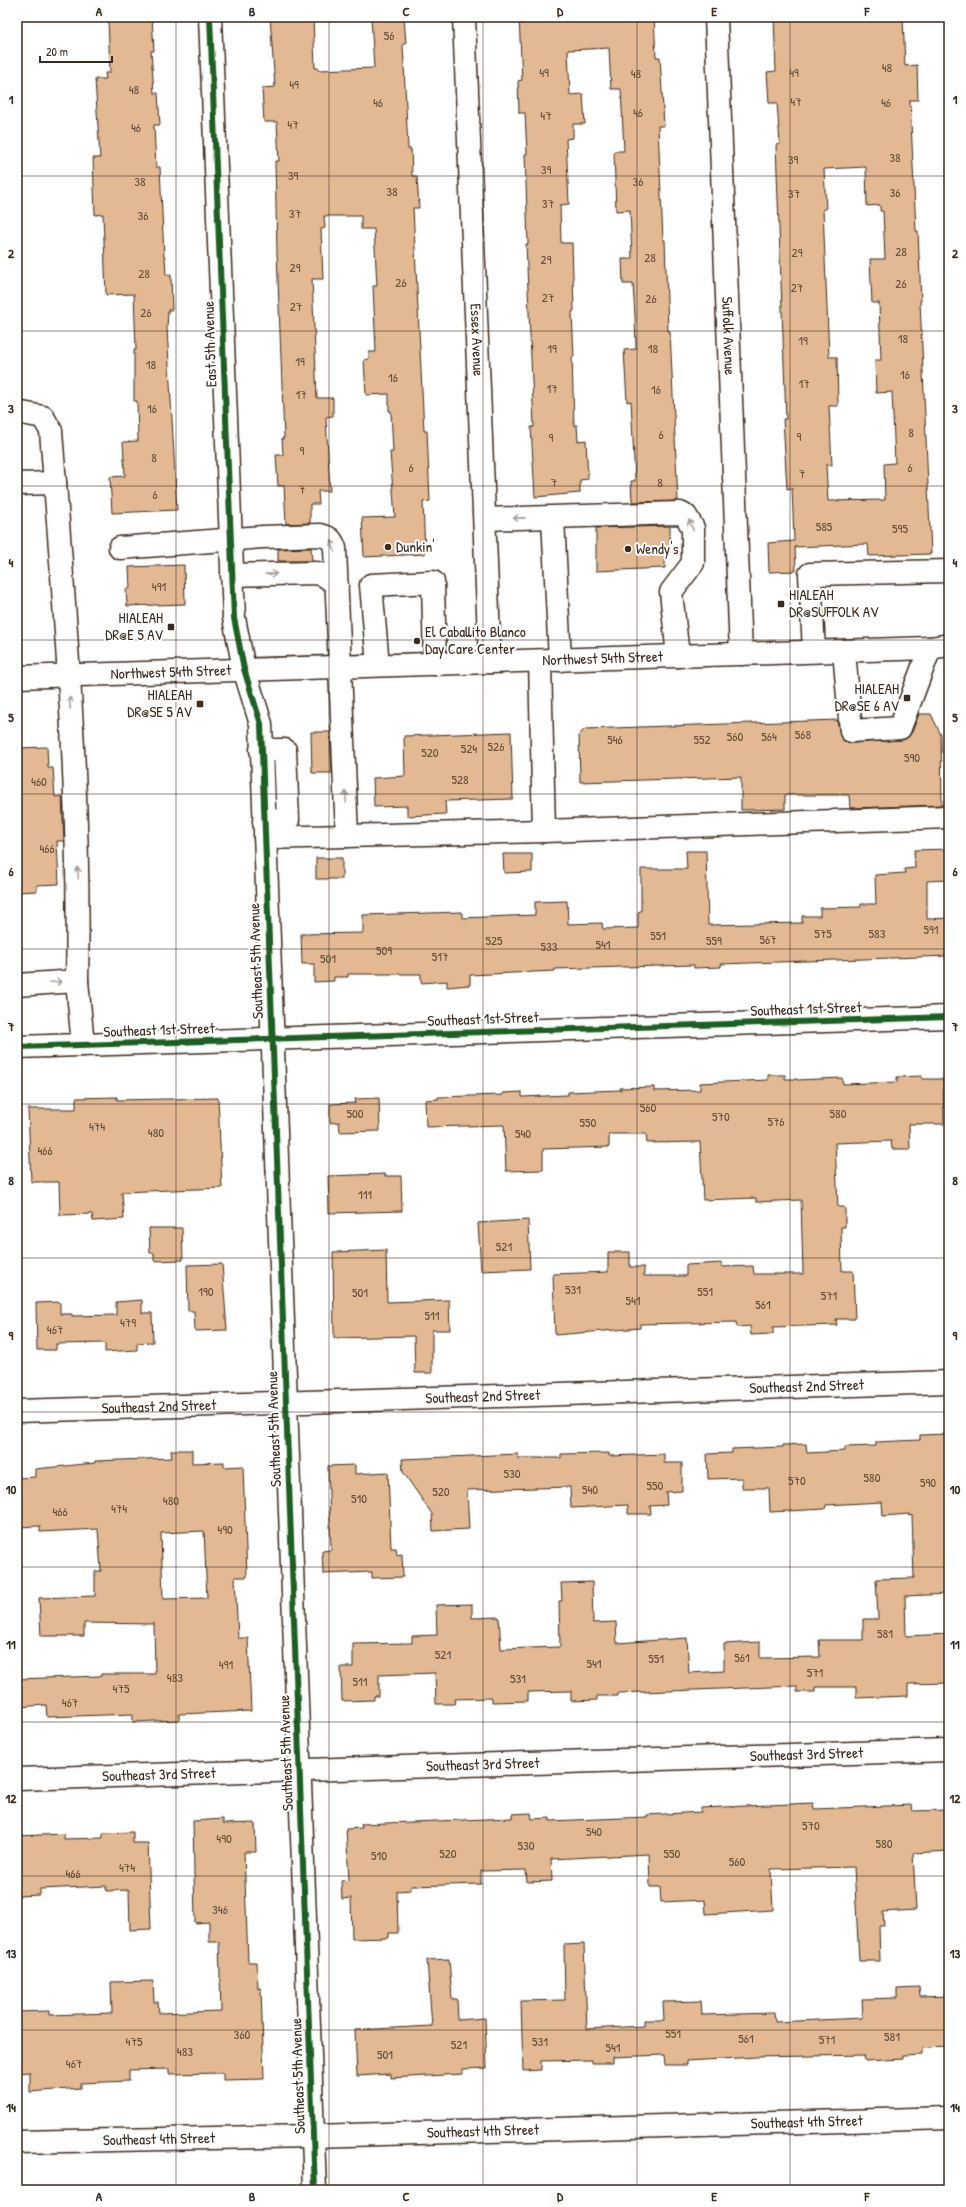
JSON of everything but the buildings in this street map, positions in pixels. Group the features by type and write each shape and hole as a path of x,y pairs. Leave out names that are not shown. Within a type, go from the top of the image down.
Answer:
{"street":[{"name":"East 5th Avenue","path":"210,17 234,618 244,669"},
{"name":"Essex Avenue","path":"464,17 490,662"},
{"name":"Suffolk Avenue","path":"716,17 741,654"},
{"path":"17,412 43,417 51,431 69,675 79,902 77,981 83,1045"},
{"path":"17,484 55,483"},
{"path":"485,519 680,513 686,516 694,528 694,563 671,592 678,656"},
{"path":"544,830 553,518"},
{"path":"120,548 231,539 320,535 328,537 333,541 335,548 347,836"},
{"path":"814,651 810,574 949,571"},
{"path":"232,575 316,573 324,575 336,585"},
{"path":"378,665 371,585 433,582 435,664"},
{"path":"844,651 851,731 900,728 939,646"},
{"name":"Northwest 54th Street","path":"17,677 844,651 939,646"},
{"name":"Southeast 5th Avenue","path":"244,669 261,724 315,2190"},
{"path":"265,830 347,836 949,817"},
{"path":"17,985 77,981"},
{"name":"Southeast 1st Street","path":"17,1047 949,1017"},
{"name":"Southeast 2nd Street","path":"17,1411 286,1404 949,1382"},
{"name":"Southeast 3rd Street","path":"17,1779 949,1750"},
{"name":"Southeast 4th Street","path":"17,2142 313,2136 949,2118"}],"cycle path":[{"path":"210,17 234,618 244,669 261,724 315,2190"},
{"path":"17,1047 949,1017"}],"place":[{"name":"Dunkin'","path":"388,547"},
{"name":"Wendy's","path":"628,549"},
{"name":"HIALEAH DR@SUFFOLK AV","path":"781,604"},
{"name":"HIALEAH DR@E 5 AV","path":"171,627"},
{"name":"El Caballito Blanco Day Care Center","path":"417,641"},
{"name":"HIALEAH DR@SE 6 AV","path":"907,698"},
{"name":"HIALEAH DR@SE 5 AV","path":"200,704"}]}
